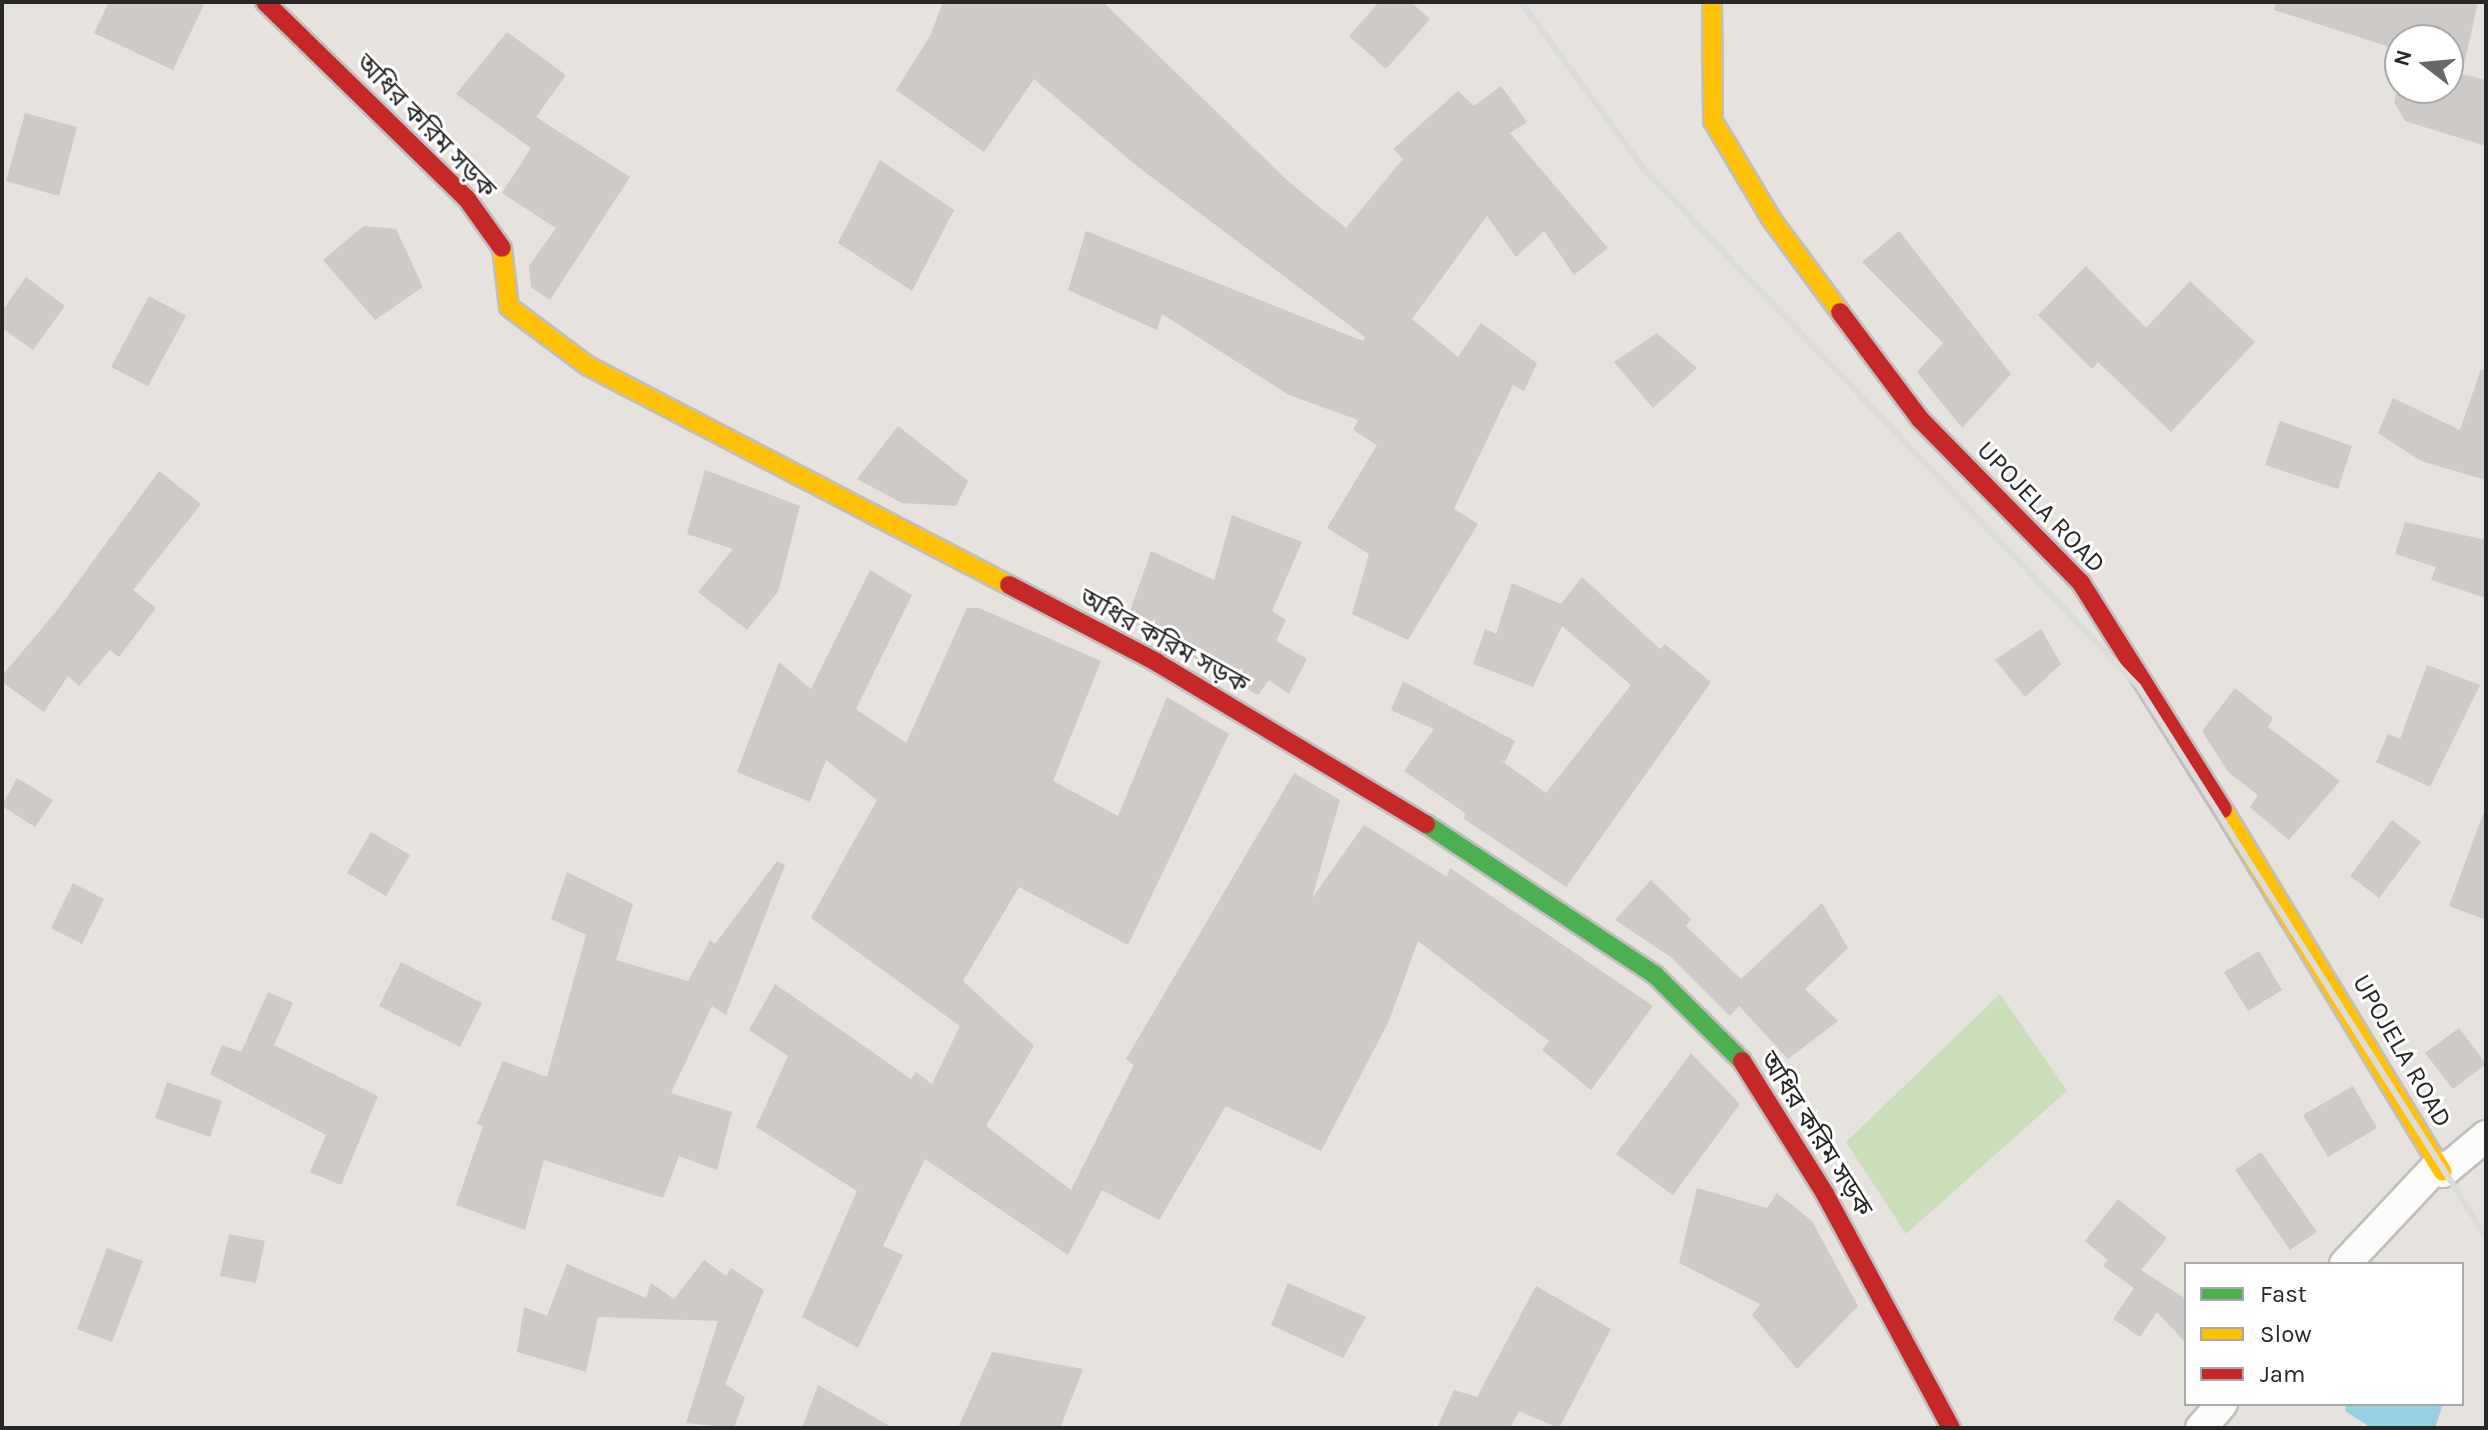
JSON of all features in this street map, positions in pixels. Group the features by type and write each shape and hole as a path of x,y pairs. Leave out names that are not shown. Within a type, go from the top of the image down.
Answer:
{"main road":[{"name":"অধির করিম সড়ক","path":"265,2 467,199 503,250 509,307 588,366 1156,662 1436,830 1655,975 1741,1060 1825,1194 1951,1428"},
{"name":"UPOJELA ROAD","path":"1712,2 1713,121 1772,220 1920,419 2081,583 2337,992 2443,1172"}],"street":[{"path":"2347,1262 2437,1166 2443,1172 2486,1136"},
{"path":"2201,1428 2220,1406"}],"green space":[{"path":"2000,994 2067,1091 1906,1234 1846,1142"}],"water":[{"path":"2346,1406 2442,1406 2435,1428 2372,1428 2345,1411"}],"building":[{"path":"109,2 205,2 173,70 94,33"},
{"path":"943,2 1103,2 1290,183 1346,228 1403,159 1393,149 1458,91 1474,106 1501,86 1527,122 1510,133 1608,248 1574,275 1544,231 1516,257 1487,216 1412,319 1458,357 1481,323 1537,363 1524,391 1513,385 1454,509 1478,524 1408,640 1352,614 1369,554 1327,528 1377,445 1353,430 1358,420 1289,395 1162,314 1157,330 1068,290 1086,231 1363,341 1365,337 1138,167 1034,79 984,152 896,90 930,36"},
{"path":"1379,2 1411,2 1430,19 1386,69 1349,36"},
{"path":"2276,2 2478,2 2464,65 2464,24 2384,24 2384,45 2274,10"},
{"path":"507,32 566,75 536,117 630,177 550,300 531,287 529,266 556,228 502,193 531,148 456,94"},
{"path":"2464,74 2486,80 2486,146 2405,121 2395,104 2464,104"},
{"path":"25,113 77,127 59,196 6,181"},
{"path":"880,160 954,210 912,291 838,243"},
{"path":"364,226 396,229 423,287 375,320 323,260"},
{"path":"1899,231 2011,374 1962,428 1917,372 1943,343 1862,262"},
{"path":"2086,266 2146,328 2190,281 2255,342 2171,432 2098,362 2092,369 2038,315"},
{"path":"26,277 65,306 33,350 2,328 2,311"},
{"path":"149,296 186,316 148,386 111,367"},
{"path":"1657,333 1697,368 1653,408 1614,362"},
{"path":"2481,369 2486,370 2486,480 2421,461 2378,433 2393,398 2460,430"},
{"path":"2280,421 2352,446 2338,489 2265,465"},
{"path":"898,426 968,481 956,506 902,503 857,479"},
{"path":"705,470 800,506 778,592 747,630 698,592 733,549 687,534"},
{"path":"159,471 201,504 133,590 156,608 119,657 110,650 79,686 68,676 44,712 2,682 2,676 58,609"},
{"path":"1232,515 1302,542 1272,611 1286,620 1276,641 1307,659 1289,694 1269,680 1258,695 1127,620 1151,551 1214,580"},
{"path":"2405,522 2486,540 2486,598 2431,580 2436,567 2395,554"},
{"path":"870,570 912,595 856,709 906,743 967,608 979,608 1101,661 1053,781 1118,816 1167,697 1229,734 1128,945 1019,887 963,981 1034,1046 986,1126 1071,1190 1134,1065 1126,1059 1294,773 1340,800 1312,898 1364,825 1447,877 1450,868 1653,1006 1591,1090 1542,1050 1549,1041 1418,941 1389,1021 1321,1151 1226,1106 1159,1220 1102,1190 1068,1255 925,1159 883,1246 903,1255 858,1348 802,1317 857,1191 756,1127 788,1056 749,1030 775,984 911,1079 916,1072 932,1084 960,1026 811,918 877,800 826,760 810,802 737,772 779,662 811,689"},
{"path":"1582,577 1660,649 1665,644 1711,682 1566,887 1464,819 1465,813 1404,771 1434,729 1391,710 1403,681 1515,741 1505,762 1499,759 1546,793 1631,685 1562,626 1533,687 1473,664 1485,629 1496,634 1512,583 1561,604"},
{"path":"2041,629 2061,664 2025,697 1995,660"},
{"path":"2427,665 2480,685 2430,787 2376,762 2388,734 2400,739"},
{"path":"2235,688 2273,718 2268,727 2340,781 2289,840 2250,807 2258,795 2228,772 2202,731"},
{"path":"17,778 53,800 35,827 2,806"},
{"path":"2483,814 2486,815 2486,920 2449,906"},
{"path":"2392,820 2421,842 2379,898 2350,876"},
{"path":"371,832 410,855 386,896 347,873"},
{"path":"777,861 785,865 726,1015 712,1006 671,1093 732,1112 717,1170 679,1156 663,1198 544,1160 525,1230 456,1205 483,1126 477,1124 503,1061 547,1077 586,935 551,919 567,872 633,904 616,960 688,981 710,940 715,944"},
{"path":"1651,880 1691,919 1686,926 1741,979 1822,903 1848,948 1805,989 1838,1021 1788,1059 1739,1006 1730,1016 1672,958 1615,920"},
{"path":"73,883 104,899 82,944 51,928"},
{"path":"2259,951 2282,990 2248,1011 2224,972"},
{"path":"401,962 482,1003 460,1047 379,1006"},
{"path":"268,992 293,1003 274,1045 378,1096 341,1185 310,1172 326,1135 210,1074 222,1045 241,1052"},
{"path":"2459,1028 2486,1064 2453,1089 2425,1053"},
{"path":"1691,1053 1740,1104 1673,1195 1616,1154"},
{"path":"167,1082 222,1101 210,1137 155,1118"},
{"path":"2353,1086 2377,1128 2328,1157 2303,1115"},
{"path":"2261,1152 2317,1232 2290,1250 2235,1170"},
{"path":"1697,1188 1767,1208 1777,1193 1812,1221 1858,1306 1797,1369 1752,1315 1760,1304 1679,1263"},
{"path":"2118,1199 2167,1238 2141,1270 2184,1298 2184,1341 2157,1312 2140,1337 2113,1319 2134,1288 2103,1266 2108,1260 2085,1241"},
{"path":"229,1234 265,1241 256,1283 220,1276"},
{"path":"107,1248 143,1261 112,1342 77,1329"},
{"path":"704,1260 726,1276 731,1268 764,1290 725,1384 745,1397 734,1428 686,1423 718,1321 598,1317 586,1372 517,1352 524,1307 547,1316 567,1264 646,1298 651,1283 674,1299"},
{"path":"1288,1283 1366,1317 1343,1358 1271,1325"},
{"path":"1536,1286 1611,1329 1559,1428 1519,1411 1510,1428 1437,1428 1454,1390 1477,1397"},
{"path":"992,1352 1083,1369 1060,1428 958,1428"},
{"path":"818,1385 893,1428 802,1428"}],"railway":[{"path":"1521,2 1645,170 2138,686 2486,1237"}],"traffic: fast":[{"path":"1426,824 1655,975 1742,1061"}],"traffic: slow":[{"path":"1712,2 1713,121 1772,220 1840,312"},
{"path":"502,248 509,307 588,366 1009,585"},
{"path":"2223,809 2443,1172"}],"traffic: jam":[{"path":"265,2 467,199 502,248"},
{"path":"1840,312 1920,419 2081,583 2223,809"},
{"path":"1009,585 1156,662 1426,824"},
{"path":"1742,1061 1825,1194 1951,1428"}]}
